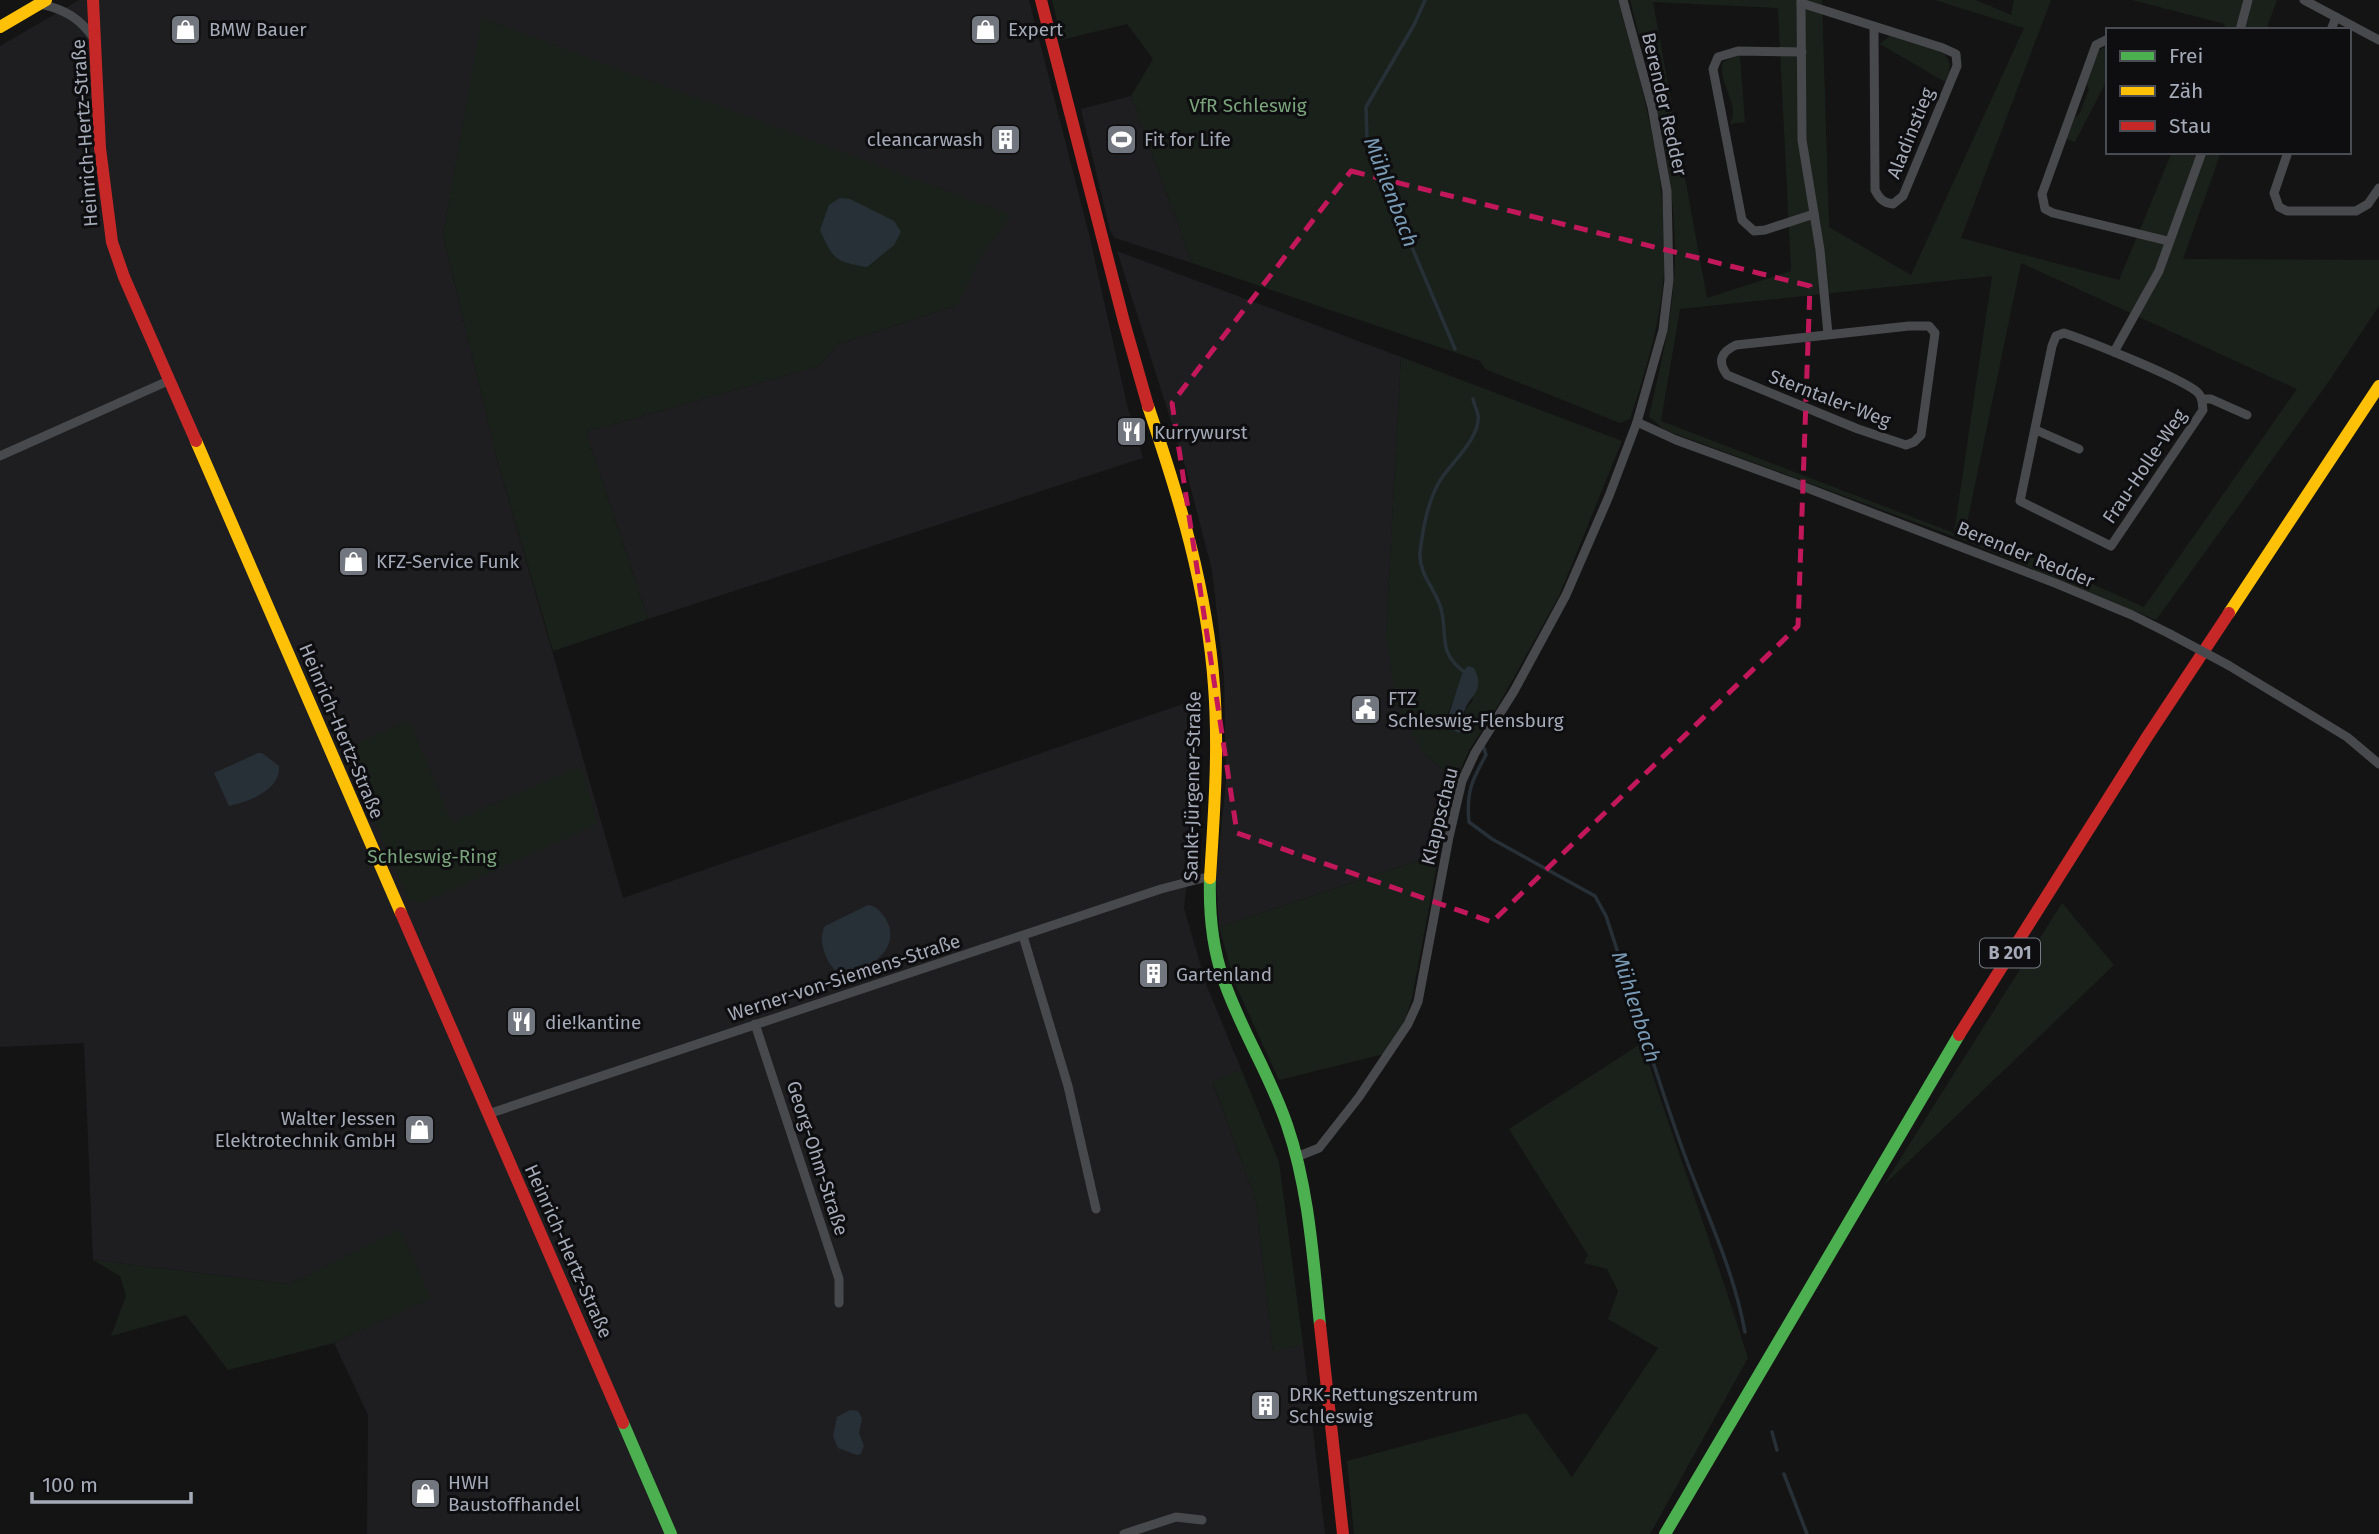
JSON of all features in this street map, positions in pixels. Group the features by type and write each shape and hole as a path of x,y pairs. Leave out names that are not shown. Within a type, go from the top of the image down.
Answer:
{"street":[{"name":"Heinrich-Hertz-Straße","path":"93,0 100,148 112,242 124,277 671,1534"},
{"name":"Sankt-Jürgener-Straße","path":"1041,0 1078,136 1124,325 1184,514 1203,599 1216,716 1216,790 1210,913 1214,944 1232,999 1284,1115 1299,1156 1343,1534"},
{"name":"Berender Redder","path":"1623,0 1655,120 1668,218 1669,281 1663,330 1632,434"},
{"path":"2241,28 2248,0"},
{"path":"2304,0 2379,40"},
{"path":"1801,1 1802,140 1821,250 1828,334"},
{"name":"Aladinstieg","path":"1801,1 1956,54 1957,66 1903,196 1893,204 1886,203 1875,190 1874,26"},
{"path":"0,27 43,2 71,14 86,26 96,41"},
{"path":"2332,28 2336,17"},
{"path":"2106,40 2096,45 2042,194 2045,209 2168,241"},
{"path":"1802,52 1738,51 1718,57 1713,69 1739,207 1745,225 1754,231 1765,230 1814,214"},
{"path":"2114,352 2159,271 2201,154"},
{"path":"2287,154 2274,193 2279,207 2287,211 2356,211 2368,204 2379,188"},
{"name":"Sterntaler-Weg","path":"1909,326 1929,326 1935,333 1921,435 1914,442 1906,445 1858,429 1727,375 1722,369 1722,356 1726,350 1736,345 1828,334 1909,326"},
{"name":"Frau-Holle-Weg","path":"2064,333 2114,352 2198,392 2203,410 2111,546 2021,501 2056,336 2064,333"},
{"path":"0,456 168,380"},
{"name":"B 201","path":"1665,1534 1941,1063 2147,737 2379,386"},
{"name":"Frau-Holle-Weg","path":"2202,399 2211,399 2247,415"},
{"name":"Berender Redder","path":"1637,422 1676,440 1794,483 2132,615 2228,664 2347,737 2379,764"},
{"path":"2036,430 2079,449"},
{"name":"Klappschau","path":"1299,1156 1320,1148 1359,1097 1408,1024 1418,1002 1462,781 1475,753 1514,691 1566,595 1609,496 1632,434"},
{"name":"Werner-von-Siemens-Straße","path":"488,1114 1161,889 1211,876"},
{"path":"1023,936 1068,1086 1096,1209"},
{"name":"Georg-Ohm-Straße","path":"755,1024 839,1279 839,1303"},
{"path":"1124,1534 1176,1517 1202,1520"}],"highlighted area":[{"path":"1351,171 1810,286 1798,626 1492,922 1237,833 1172,403"}],"shaded area":[{"path":"79,0 1029,0 1090,238 1127,405 1143,458 648,619 586,432 819,366 838,344 955,306 483,18 443,235 497,459 623,898 1197,699 1197,794 1184,908 1206,984 1241,1069 1213,1083 1256,1201 1273,1351 1303,1344 1325,1534 367,1534 368,1415 334,1343 430,1298 400,1230 290,1284 93,1260 84,1043 0,1047 0,46"},
{"path":"1131,96 1192,263 1115,238 1110,231 1081,109"},
{"path":"840,198 850,199 894,221 901,232 894,245 867,267 836,258 820,230 829,205"},
{"path":"1117,251 1401,357 1386,635 1423,753 1456,780 1439,854 1219,927 1216,879 1226,780 1224,677 1212,570 1184,462"},
{"path":"1468,666 1474,668 1478,687 1464,712 1464,731 1459,733 1445,726 1463,671"},
{"path":"262,753 279,766 275,782 262,794 229,806 214,773"},
{"path":"868,905 877,909 889,926 890,939 885,951 870,965 835,970 824,950 822,937 825,926"},
{"path":"850,1410 858,1411 862,1418 859,1433 864,1446 861,1454 857,1455 838,1448 833,1436 837,1417"}],"green space":[{"name":"VfR Schleswig","path":"1052,0 1618,0 1655,148 1664,225 1665,263 1661,300 1648,360 1630,419 1620,423 1485,369 1480,361 1192,263 1131,96 1153,59 1127,24 1061,40"},
{"path":"1630,0 1822,0 1829,227 1911,275 2024,28 1935,0 1976,0 2011,15 2014,0 2051,0 1961,238 2119,280 2171,154 2220,154 2183,259 2379,260 2379,306 2329,381 2156,620 1961,539 1665,430 1649,417 1670,315 1675,253 1671,189 1653,94","holes":["1653,2 1778,8 1791,271 1707,298","2021,263 2297,389 2144,607 1966,528","1992,276 1954,533 1661,421 1680,309"]},
{"path":"2132,0 2277,0 2267,28 2224,28 2225,24"},
{"path":"482,18 1012,215 982,254 958,305 838,344 819,366 586,432 648,619 553,651 497,459 443,235"},
{"path":"1890,36 1944,53 1950,67 1945,82 1880,44"},
{"path":"2106,46 2106,82 2075,142 2066,139 2089,89 2086,83 2098,51"},
{"path":"1740,56 1745,122 1730,124 1733,109 1722,70 1723,62"},
{"path":"1401,357 1622,441 1559,596 1499,704 1469,750 1456,780 1423,753 1396,704 1386,635","holes":["1463,671 1473,700 1465,710 1464,727 1446,718"]},
{"name":"Schleswig-Ring","path":"409,720 452,822 581,766 598,824 427,901 416,903 408,899 343,749"},
{"path":"1439,854 1412,998 1403,1025 1384,1054 1279,1080 1235,984 1219,927"},
{"path":"2062,903 2114,965 1883,1186"},
{"path":"1642,1043 1748,1358 1650,1534 1354,1534 1347,1461 1526,1413 1572,1477 1658,1348 1608,1319 1618,1291 1607,1269 1584,1263 1588,1255 1509,1129"},
{"path":"1241,1069 1279,1162 1303,1344 1273,1352 1256,1201 1213,1082"},
{"path":"400,1229 431,1298 334,1343 228,1370 186,1315 111,1336 126,1296 120,1276 93,1260 290,1284"}],"waterway":[{"name":"Mühlenbach","path":"1425,0 1414,25 1366,107 1367,141 1455,349"},
{"name":"Mühlenbach","path":"1463,671 1447,651 1440,605 1422,569 1420,552 1426,517 1434,492 1469,442 1478,424 1473,399"},
{"name":"Mühlenbach","path":"1464,731 1469,733"},
{"name":"Mühlenbach","path":"1484,748 1486,755 1469,794 1469,822 1492,839 1595,896 1606,916 1671,1116 1725,1260 1745,1332"},
{"name":"Mühlenbach","path":"1772,1432 1777,1450"},
{"name":"Mühlenbach","path":"1784,1474 1807,1534"}],"traffic: fast":[{"path":"1210,878 1212,929 1223,978 1280,1106 1294,1149 1309,1224 1320,1325"},
{"path":"1665,1534 1959,1035"},
{"path":"623,1423 671,1534"}],"traffic: slow":[{"path":"0,27 46,0"},
{"path":"2229,613 2379,386"},
{"path":"1148,406 1190,543 1210,650 1216,734 1210,878"},
{"path":"196,441 401,913"}],"traffic: jam":[{"path":"93,0 100,148 112,242 124,277 196,441"},
{"path":"1041,0 1148,406"},
{"path":"1959,1035 2147,737 2229,613"},
{"path":"401,913 623,1423"},
{"path":"1320,1325 1343,1534"}],"place":[{"name":"BMW Bauer","path":"186,29"},
{"name":"Expert","path":"985,29"},
{"name":"cleancarwash","path":"1006,139"},
{"name":"Fit for Life","path":"1121,139"},
{"name":"Kurrywurst","path":"1131,432"},
{"name":"KFZ-Service Funk","path":"353,561"},
{"name":"FTZ Schleswig-Flensburg","path":"1365,709"},
{"name":"Gartenland","path":"1153,974"},
{"name":"die!kantine","path":"522,1022"},
{"name":"Walter Jessen Elektrotechnik GmbH","path":"419,1129"},
{"name":"DRK-Rettungszentrum Schleswig","path":"1266,1405"},
{"name":"HWH Baustoffhandel","path":"425,1493"}]}
